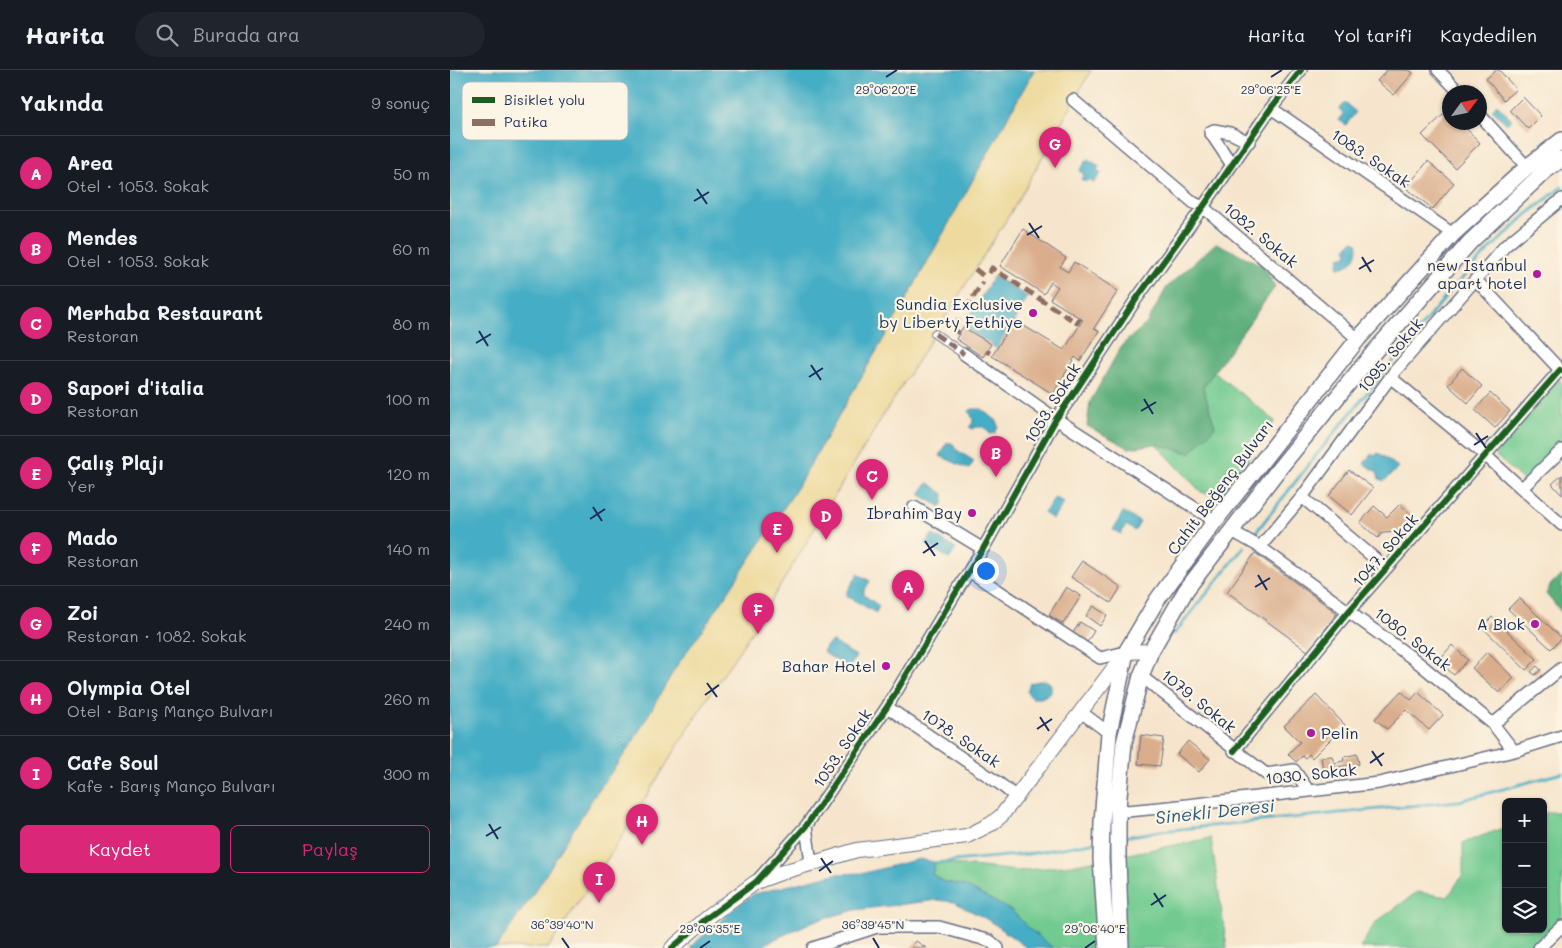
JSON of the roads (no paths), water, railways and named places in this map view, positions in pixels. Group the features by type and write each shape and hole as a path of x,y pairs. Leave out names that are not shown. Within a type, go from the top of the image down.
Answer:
{"main road":[{"name":"Cahit Beğenç Bulvarı","path":"1107,948 1101,859 1102,829 1109,734 1126,652 1157,600 1215,521 1358,339 1454,234 1527,167 1562,140"},
{"path":"1121,948 1118,807 1124,743 1141,676 1150,651 1186,590 1278,470 1374,352 1470,242 1545,171 1562,159"}],"street":[{"name":"1053. Sokak","path":"756,882 806,826 887,707 984,549 1056,420 1137,298 1249,142 1289,75 1300,70"},
{"path":"1438,70 1452,85"},
{"name":"1082. Sokak","path":"1073,100 1194,203 1203,207 1358,339"},
{"name":"1083. Sokak","path":"1271,108 1454,234"},
{"path":"1487,123 1527,167"},
{"path":"1232,165 1210,132 1214,130 1230,133 1249,142"},
{"name":"1095. Sokak","path":"1260,547 1302,496 1390,377 1505,246 1560,203"},
{"path":"1476,280 1561,371"},
{"path":"935,334 1056,420 1215,521"},
{"name":"1047. Sokak","path":"1234,751 1386,568 1561,371"},
{"path":"1390,377 1486,455 1562,525"},
{"path":"1522,488 1562,450"},
{"path":"1302,496 1386,568"},
{"path":"914,508 984,549"},
{"name":"1080. Sokak","path":"1232,531 1260,547 1415,660 1493,724 1514,751"},
{"path":"969,571 1100,658 1126,652 1150,651"},
{"path":"672,948 707,918 756,882 811,863 857,850 967,836 991,824 1001,816 1016,797 1126,652"},
{"path":"1493,724 1562,668"},
{"name":"1079. Sokak","path":"1141,676 1234,751 1266,774 1294,770 1308,790"},
{"name":"1078. Sokak","path":"887,707 1000,784 1016,797"},
{"path":"1081,712 1109,734"},
{"name":"1030. Sokak","path":"1118,807 1127,811 1379,783 1514,751 1562,736"},
{"path":"806,826 811,863"},
{"path":"1539,948 1562,926"},
{"path":"813,948 877,927 939,927 990,941 998,948"}],"water":[{"path":"450,70 1034,70 905,302 795,491 676,667 631,745 594,796 538,887 496,948 450,948"},
{"path":"1345,103 1356,112 1346,125 1339,120 1344,114 1339,110"},
{"path":"1497,104 1512,119 1507,124 1492,110"},
{"path":"1088,159 1099,166 1097,170 1101,173 1094,183 1088,179 1086,182 1081,179 1084,174 1079,171"},
{"path":"1352,241 1357,242 1358,251 1351,262 1339,268 1340,256 1346,257 1348,252 1346,249"},
{"path":"994,276 1028,297 997,349 963,327"},
{"path":"972,409 982,409 997,421 998,427 995,433 990,434 984,427 973,429 969,427 973,421 969,411"},
{"path":"947,443 952,443 957,450 974,461 969,469 940,456"},
{"path":"1379,453 1398,467 1384,481 1379,479 1377,472 1364,464 1371,454"},
{"path":"929,483 944,494 941,507 920,495"},
{"path":"1055,497 1064,503 1053,519 1044,513"},
{"path":"1123,512 1140,522 1135,531 1126,525 1121,534 1113,530"},
{"path":"932,534 956,549 949,559 926,544"},
{"path":"858,574 870,581 864,591 864,595 879,606 876,613 847,596 847,592"},
{"path":"832,641 856,656 851,665 847,667 823,652"},
{"path":"1044,680 1051,685 1051,693 1041,698 1032,698 1027,692 1030,683"},
{"path":"919,859 935,862 932,874 944,882 963,885 1012,911 1027,927 1053,948 1027,948 990,921 954,902 938,900 855,910 814,921 769,942 761,948 690,948 708,931 720,923 728,913 754,894 835,874 864,873"}],"waterway":[{"path":"1256,532 1452,289 1526,215 1562,187"},
{"path":"1174,634 1244,547"},
{"name":"Sinekli Deresi","path":"1123,837 1161,831 1459,801 1562,773"},
{"name":"Sinekli Deresi","path":"933,863 1028,854 1097,842"}],"place":[{"name":"Zoi","path":"1055,168"},
{"name":"new Istanbul apart hotel","path":"1537,274"},
{"name":"Sundia Exclusive by Liberty Fethiye","path":"1033,313"},
{"name":"Mendes","path":"996,477"},
{"name":"Merhaba Restaurant","path":"872,500"},
{"name":"Ibrahim Bay","path":"972,513"},
{"name":"Sapori d'italia","path":"826,540"},
{"name":"Çalış Plajı","path":"777,553"},
{"name":"Area","path":"908,611"},
{"name":"A Blok","path":"1535,624"},
{"name":"Mado","path":"758,634"},
{"name":"Bahar Hotel","path":"886,666"},
{"name":"Pelin","path":"1311,733"},
{"name":"Olympia Otel","path":"642,845"},
{"name":"Cafe Soul","path":"599,903"}]}
